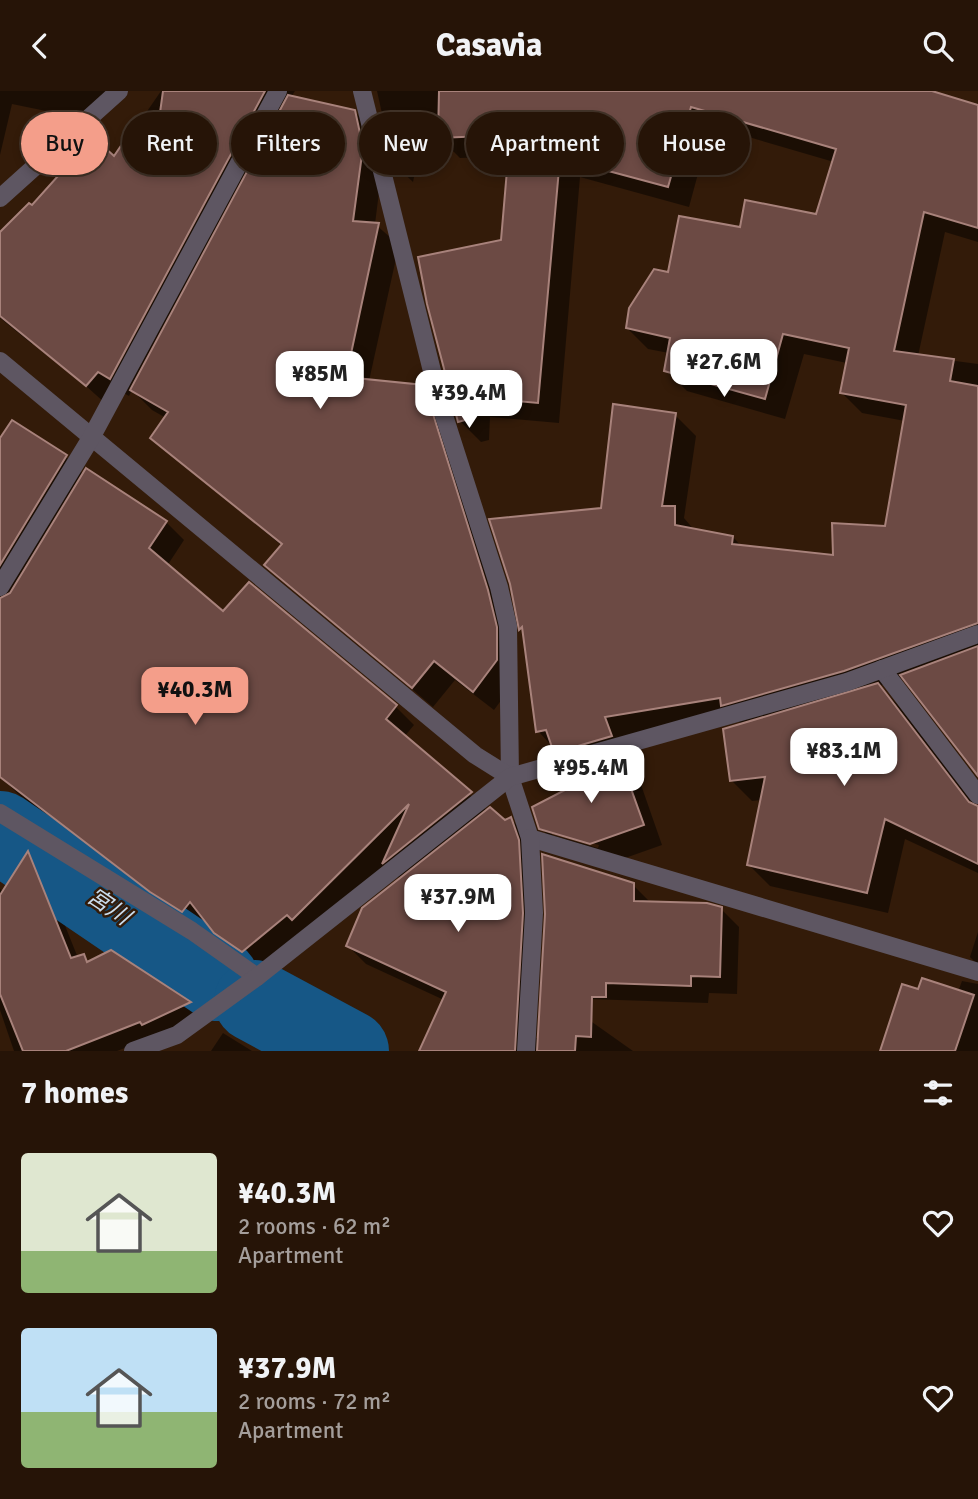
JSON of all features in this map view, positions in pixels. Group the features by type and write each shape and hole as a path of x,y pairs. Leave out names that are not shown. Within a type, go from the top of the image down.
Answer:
{"street":[{"path":"0,198 119,91"},
{"path":"0,587 91,438 278,91"},
{"path":"362,91 440,403 508,626 510,777 530,838 534,913 526,1051"},
{"path":"0,361 475,755 510,777"},
{"path":"133,1051 177,1035 257,977 510,777 846,682 978,634"},
{"path":"882,669 978,795"},
{"path":"0,813 192,931 257,977"},
{"path":"530,838 978,972"}],"building":[{"path":"163,91 265,91 254,112 231,112 231,154 110,379 98,372 86,386 0,316 0,232 29,203 32,205 59,175 108,175 108,151 114,156 122,144 122,175 217,175 217,112 160,112"},
{"path":"439,91 932,91 978,105 978,228 924,212 894,351 954,359 950,381 978,386 978,623 844,671 721,706 720,698 605,717 612,736 554,753 546,730 536,732 522,627 519,630 510,584 489,519 601,508 613,404 676,413 662,506 675,506 675,525 733,536 732,544 833,555 832,523 885,526 906,405 840,393 849,348 783,334 765,399 664,371 670,338 626,328 629,308 654,269 668,272 679,216 740,227 745,200 816,214 836,149 750,124 750,112 708,112 691,107 690,112 638,112 638,175 671,175 668,187 623,175 624,112 466,112 466,137 452,137 452,112 439,112"},
{"path":"288,95 355,110 359,128 359,175 353,221 379,223 346,377 424,385 497,627 497,660 473,692 434,661 412,688 264,565 282,544 150,438 168,412 130,390 245,175 345,175 345,112 279,112"},
{"path":"507,175 558,175 538,403 470,397 469,419 458,422 427,304 418,257 501,240"},
{"path":"12,420 67,455 0,565 0,438"},
{"path":"86,468 167,521 149,548 223,611 249,582 397,705 386,719 472,792 382,864 409,804 292,920 287,915 242,952 214,933 190,902 182,912 150,892 0,777 0,598 10,593"},
{"path":"978,646 978,776 900,675"},
{"path":"878,683 969,802 978,806 978,864 885,819 867,893 747,865 765,777 730,781 723,729"},
{"path":"620,758 644,825 590,844 539,829 532,807 567,789 562,774"},
{"path":"490,807 505,820 511,817 519,840 523,913 515,1051 419,1051 446,992 346,946 362,908"},
{"path":"28,851 71,958 84,954 87,962 111,950 191,1002 142,1025 140,1022 66,1051 23,1051 0,994 0,895"},
{"path":"542,854 634,883 634,901 707,903 722,907 720,977 691,976 691,986 606,983 606,997 592,997 591,1037 576,1036 575,1051 537,1051 545,914"},
{"path":"922,978 974,995 955,1051 880,1051 902,984 918,989"}],"waterway":[{"name":"宮川","path":"0,832 218,980"},
{"name":"宮川","path":"255,1001 348,1051"}]}
